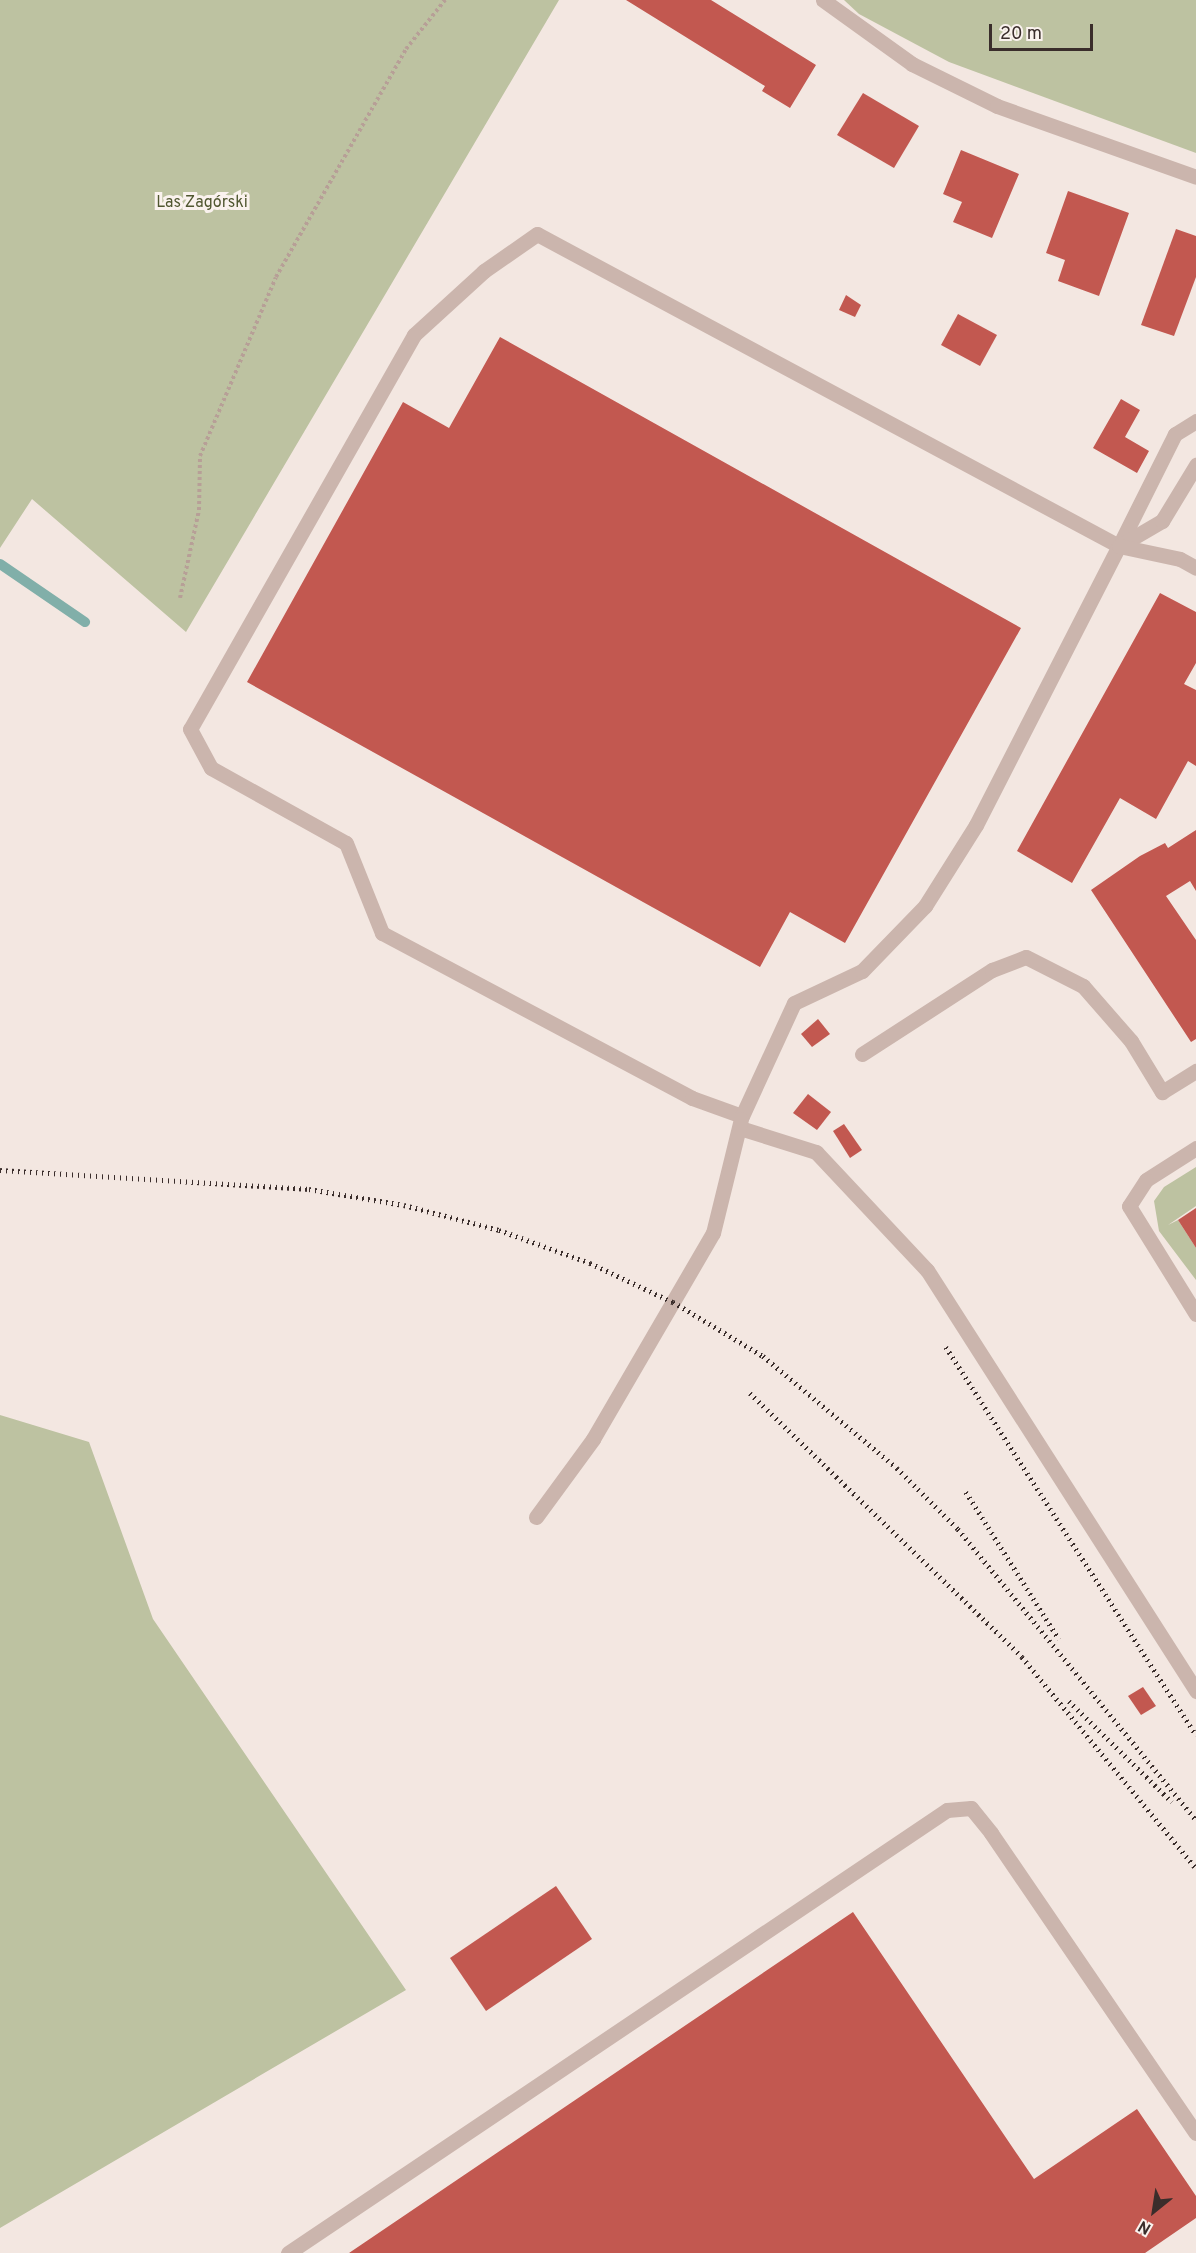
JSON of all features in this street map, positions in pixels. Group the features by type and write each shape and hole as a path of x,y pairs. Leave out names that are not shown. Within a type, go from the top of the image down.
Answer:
{"lane":[{"path":"823,0 912,63 997,106 1196,177"},
{"path":"1196,568 1180,559 1119,546 537,234 484,271 414,335 190,729 211,768 346,843 382,933 692,1098 741,1122 816,1152 927,1270 1196,1691"},
{"path":"536,1517 593,1439 712,1233 741,1122 795,1003 862,971 925,906 976,825 1175,434 1196,421"},
{"path":"1119,546 1162,521 1196,465"},
{"path":"862,1054 992,970 1026,957 1083,986 1131,1041 1162,1092 1196,1071"},
{"path":"1196,1148 1146,1180 1129,1206 1196,1314"},
{"path":"288,2253 947,1810 971,1808 991,1833 1196,2133"}],"path":[{"path":"180,598 199,510 200,456 276,277 406,49 445,0"}],"green space":[{"name":"Las Zagórski","path":"0,0 559,0 186,632 32,499 0,548"},
{"path":"844,0 1196,0 1196,153 949,62 859,14"},
{"path":"1196,1167 1196,1206 1168,1225 1178,1220 1196,1248 1196,1280 1159,1231 1154,1201 1164,1187"},
{"path":"0,1415 89,1442 153,1619 406,1990 0,2228"}],"building":[{"path":"626,0 711,0 816,65 790,108 762,91 765,86"},
{"path":"863,93 919,126 894,168 837,135"},
{"path":"961,150 1019,174 992,238 953,222 962,202 943,194"},
{"path":"1068,191 1129,213 1099,296 1058,281 1065,260 1046,253"},
{"path":"1176,229 1196,236 1196,277 1174,336 1141,325"},
{"path":"846,295 861,305 855,317 839,310"},
{"path":"958,314 997,335 980,366 941,345"},
{"path":"500,337 1021,628 845,943 790,912 760,967 247,682 403,402 449,428"},
{"path":"1121,399 1140,410 1125,437 1149,451 1137,473 1093,448"},
{"path":"1160,593 1196,612 1196,663 1184,684 1196,690 1196,766 1188,761 1156,819 1120,798 1072,883 1017,851"},
{"path":"1196,830 1196,891 1190,881 1166,896 1196,940 1196,1039 1191,1042 1091,890 1140,856 1165,843 1168,848"},
{"path":"818,1019 830,1034 812,1047 801,1034"},
{"path":"808,1094 831,1112 817,1130 793,1113"},
{"path":"844,1124 862,1150 850,1158 833,1131"},
{"path":"1196,1208 1196,1248 1178,1220"},
{"path":"1143,1687 1156,1706 1141,1715 1128,1696"},
{"path":"556,1886 592,1939 486,2011 450,1958"},
{"path":"853,1912 1034,2179 1137,2109 1196,2196 1196,2218 1145,2253 349,2253"}],"waterway":[{"path":"0,564 85,622"}],"railway":[{"path":"0,1170 309,1189 404,1205 499,1230 590,1263 673,1302 763,1356 897,1468 958,1529 1196,1820"},
{"path":"946,1347 1196,1735"},
{"path":"750,1393 1022,1657 1196,1868"},
{"path":"966,1492 1059,1639"},
{"path":"1069,1701 1172,1802"}]}
